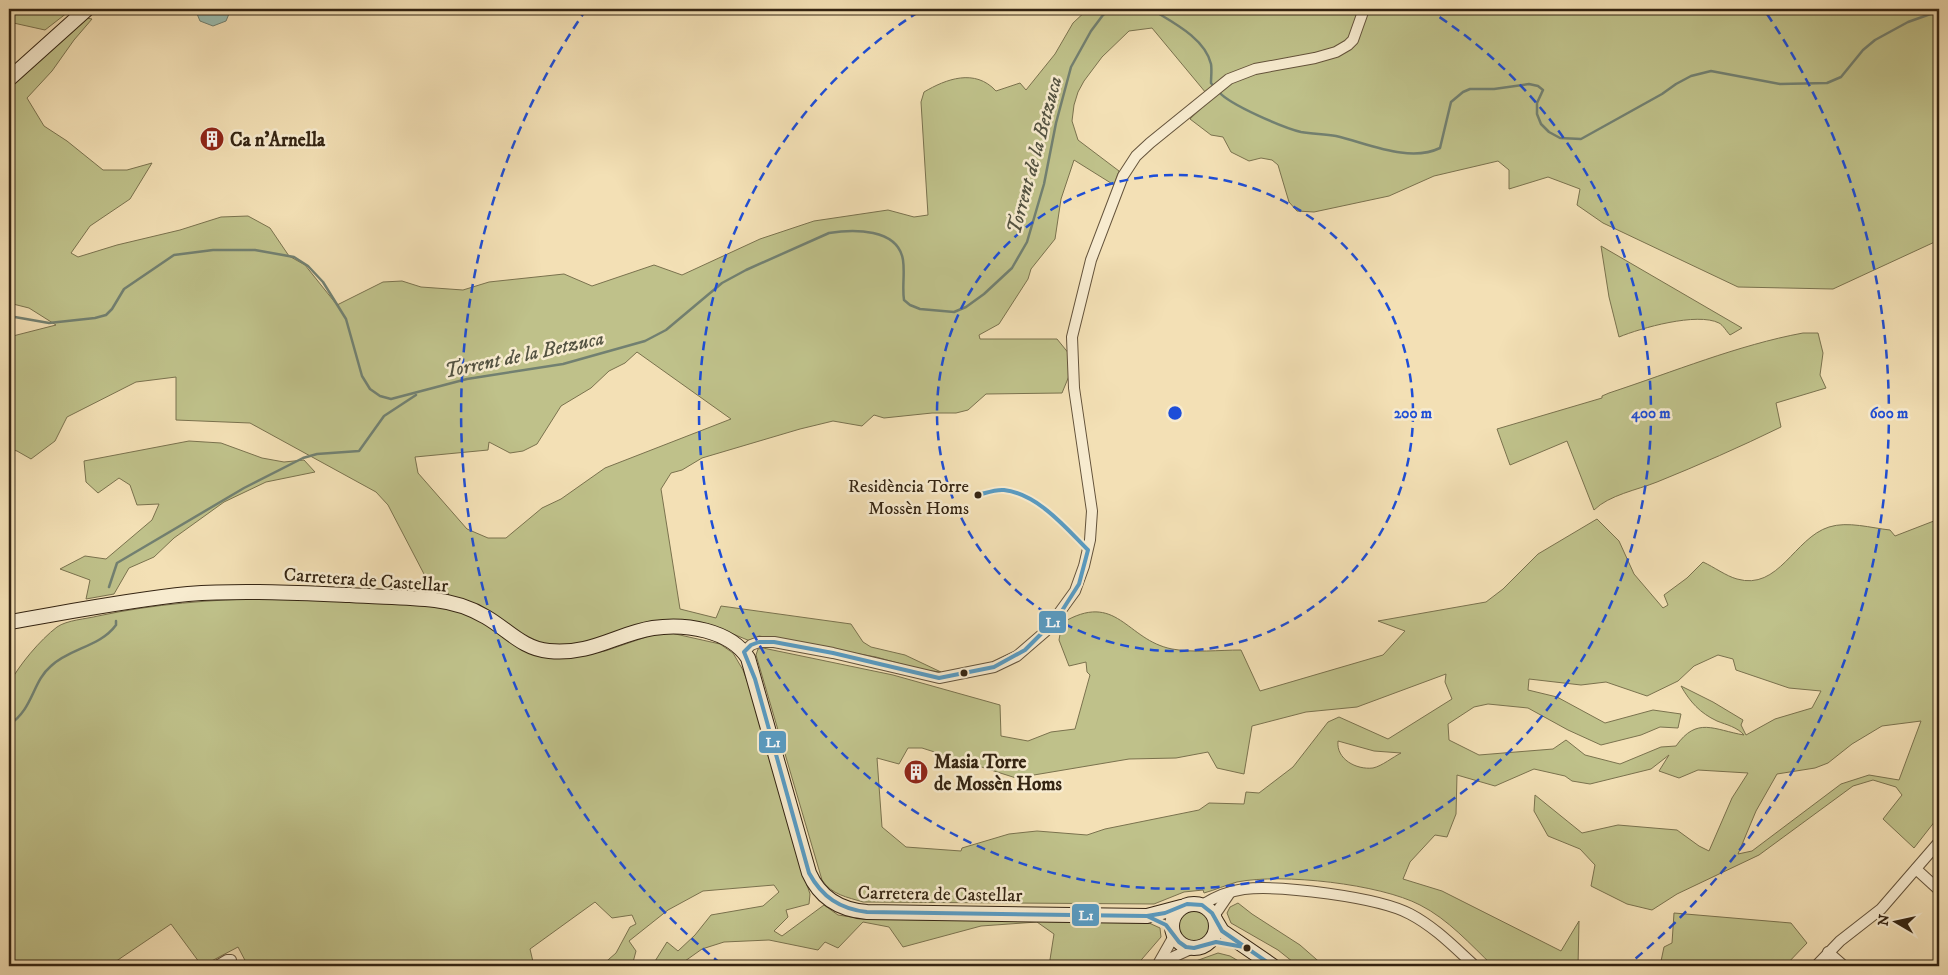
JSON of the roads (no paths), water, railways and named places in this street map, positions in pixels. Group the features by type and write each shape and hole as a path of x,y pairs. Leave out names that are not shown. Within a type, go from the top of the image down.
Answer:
{"street":[{"path":"9,79 87,9"},
{"path":"744,652 751,645 759,642 774,642 832,653 939,678 954,677 994,668 1016,656 1037,640 1058,617 1079,584 1091,528 1092,511 1076,402 1071,342 1092,260 1118,186 1132,162 1150,143 1227,81 1255,69 1336,52 1354,40 1364,9"},
{"name":"Carretera de Castellar","path":"9,622 186,595 238,591 296,592 436,600 485,616 526,646 546,651 564,652 591,648 646,630 662,627 716,634 732,641 744,652 755,679 809,873 820,892 830,901 842,907 866,912 1147,916 1181,907"},
{"path":"1816,966 1828,952 1881,909 1939,842"},
{"path":"1916,870 1939,890"},
{"path":"1159,965 1173,933 1173,917 1181,907 1191,904 1202,905 1220,895 1244,890 1271,889 1389,905 1404,911 1428,925 1475,966"},
{"path":"1210,942 1216,931 1215,919 1229,894"},
{"path":"1202,905 1215,919 1222,931 1273,966"},
{"name":"Carretera de Castellar","path":"1147,916 1164,923 1173,933"},
{"path":"1173,933 1184,946 1193,948"},
{"path":"1159,965 1193,948 1210,942 1224,942 1244,947"},
{"path":"1828,952 1844,966"},
{"path":"217,966 226,960 231,960"}],"waterway":[{"name":"Torrent de la Betzuca","path":"9,316 49,323 106,315 112,309 124,289 174,255 213,250 255,250 294,257 308,266 323,282 346,319 362,376 370,389 380,396 391,399 467,379 563,364 645,341 666,330 722,283 746,270 829,233 862,231 884,236 899,249 903,260 904,300 920,309 954,312 966,307 984,294 1012,268 1027,242 1044,184 1056,123 1071,67 1091,31 1103,15 1113,9"},
{"name":"Torrent de la Betzuca","path":"1151,9 1178,25 1202,46 1211,64 1211,83 1215,88"},
{"name":"Torrent de la Betzuca","path":"1219,92 1245,109 1293,130 1336,136 1402,153 1415,153 1428,152 1440,148 1451,102 1463,92 1470,89 1494,89 1529,84 1538,86 1543,90 1537,103 1537,114 1541,124 1549,132 1560,138 1581,139 1691,76 1711,71 1780,84 1827,83 1841,77 1863,50 1875,40 1908,22 1939,11"},
{"path":"109,587 117,563 244,488 303,458 317,454 359,451 384,416 416,395"},
{"path":"9,725 23,711 40,680 51,666 67,655 102,638 116,625 116,621"}],"place":[{"name":"Ca n'Arnella","path":"212,139"},
{"name":"Residència Torre Mossèn Homs","path":"978,495"},
{"name":"Masia Torre de Mossèn Homs","path":"916,772"}]}
